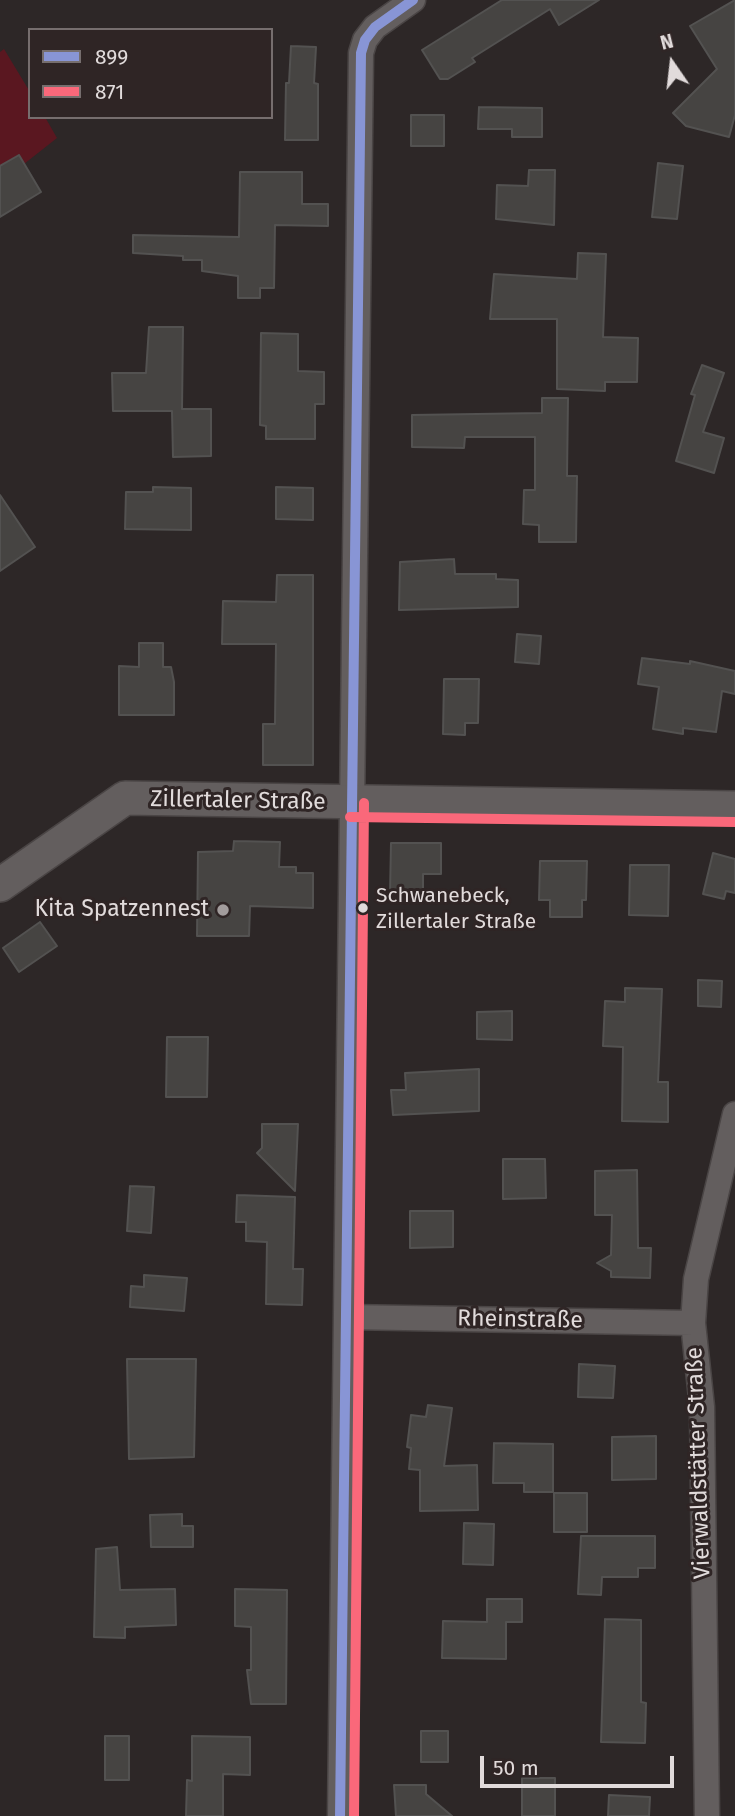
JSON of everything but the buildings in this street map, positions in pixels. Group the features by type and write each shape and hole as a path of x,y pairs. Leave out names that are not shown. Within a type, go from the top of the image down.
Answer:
{"street":[{"path":"340,1816 361,53 374,27 414,0"},
{"name":"Zillertaler Straße","path":"0,885 119,802 131,798 735,808"},
{"name":"Vierwaldstätter Straße","path":"706,1816 702,1407 693,1323 696,1279 735,1114"},
{"name":"Rheinstraße","path":"347,1317 693,1323"}],"shaded area":[{"path":"4,49 28,89 28,119 46,119 57,138 24,164 18,155 0,166 0,52"}],"transit line":[{"name":"899","path":"340,1816 361,53 365,40 375,27 413,0"},
{"name":"871","path":"354,1816 364,803"},
{"name":"871","path":"350,817 735,822"}],"place":[{"name":"Schwanebeck, Zillertaler Straße","path":"363,908"},
{"name":"Kita Spatzennest","path":"223,910"}]}
